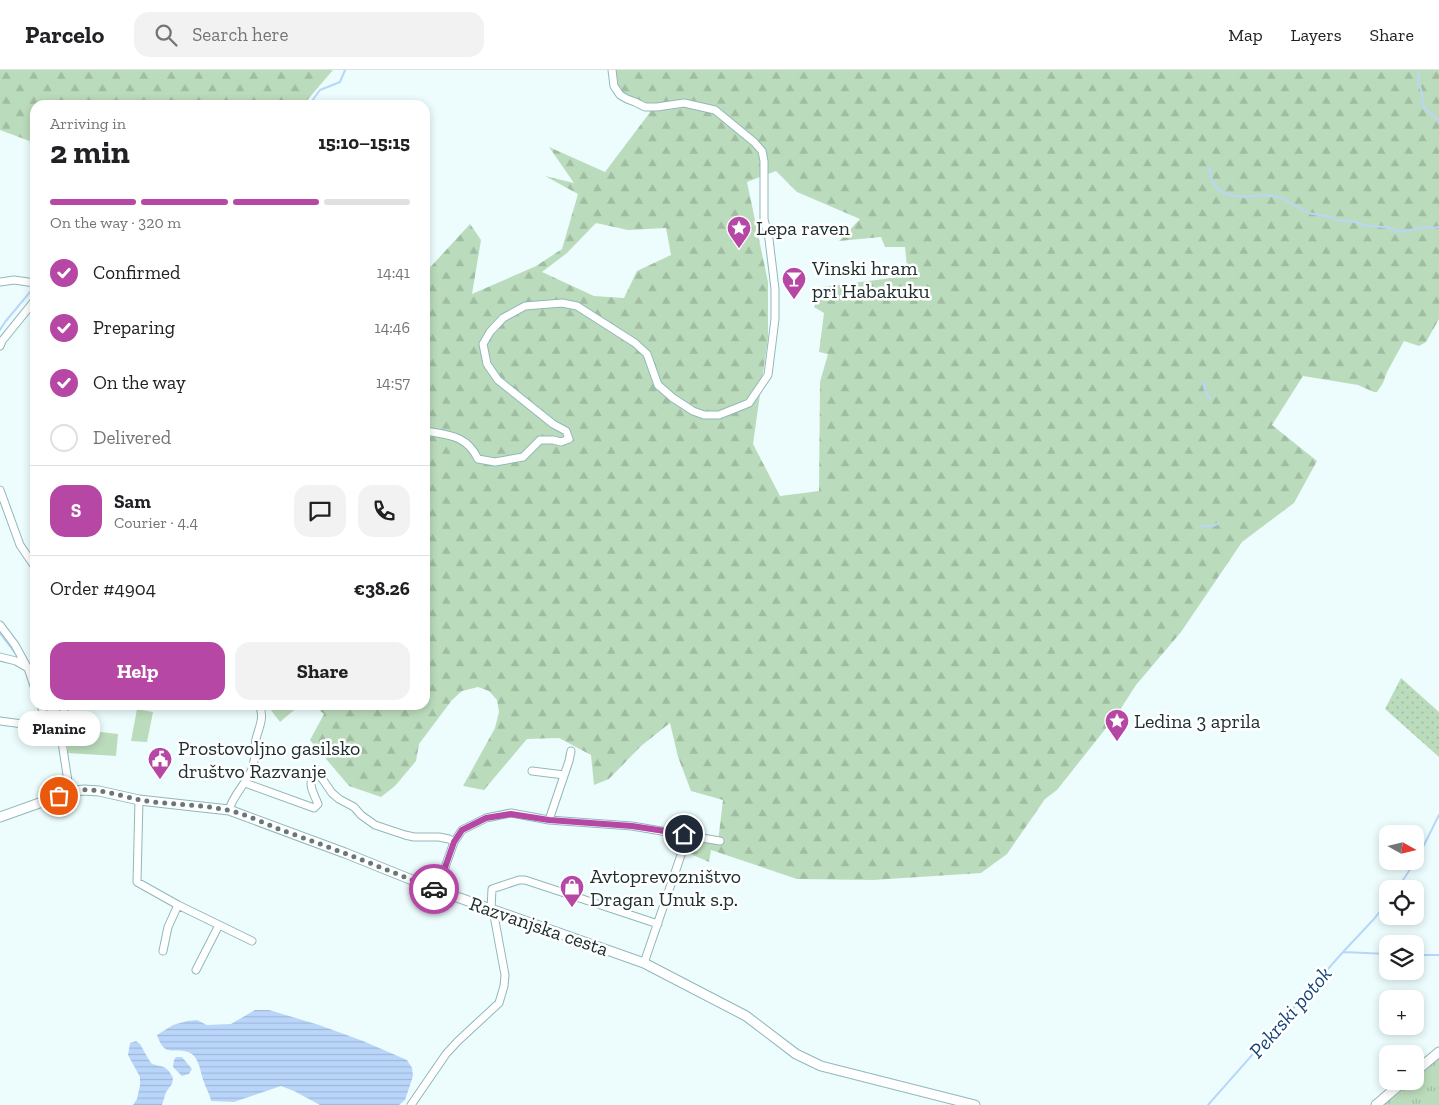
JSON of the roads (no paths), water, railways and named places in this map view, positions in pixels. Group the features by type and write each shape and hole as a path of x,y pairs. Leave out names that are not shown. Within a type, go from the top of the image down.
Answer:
{"street":[{"path":"430,432 459,437 474,449 478,458 495,462 523,457 540,440 561,442 569,439 566,431 553,424 498,380 487,364 483,344 490,332 503,318 524,306 562,303 577,306 635,343 647,354 658,385 672,398 693,411 704,415 719,415 749,404 768,375 775,319 776,289 769,238 764,218 764,161 762,151 754,142 715,110 684,103 645,107 627,99 620,95 614,86 612,70"},
{"path":"0,282 14,280 30,282"},
{"path":"0,346 30,306"},
{"path":"0,490 20,545 30,560"},
{"path":"0,625 15,645 30,674"},
{"path":"0,657 16,661 28,668"},
{"path":"43,710 48,728"},
{"path":"64,710 60,728 68,790"},
{"path":"229,810 236,794 245,783 253,767 256,739 262,720 261,710"},
{"path":"0,721 60,728"},
{"path":"549,820 570,751"},
{"path":"532,771 564,775"},
{"path":"245,783 314,808 318,804 310,782 311,777 316,774 321,777 338,799 354,807 361,815 383,828 414,837 439,837 454,842"},
{"name":"Razvanjska cesta","path":"0,817 59,796 68,790 100,791 139,800 229,810 345,852 437,890 644,963 746,1016 796,1054 822,1066 975,1105"},
{"path":"139,800 137,882 178,905 252,941"},
{"path":"437,890 454,842 462,830 486,818 511,814 549,820 632,826 720,841"},
{"path":"644,963 681,855 684,834"},
{"path":"411,1105 446,1054 499,1003 505,975 492,910 492,889 519,880 525,880 658,924"},
{"path":"163,952 168,927 178,905"},
{"path":"196,970 219,925"},
{"path":"1424,1064 1439,1052"},
{"path":"1376,1105 1394,1090"}],"water":[{"path":"255,1010 269,1010 319,1025 407,1060 412,1068 413,1076 405,1100 399,1105 320,1105 281,1086 234,1102 211,1101 195,1057 188,1052 166,1049 157,1035 173,1025 187,1021 197,1020 207,1025 231,1024"},
{"path":"136,1041 140,1044 152,1064 164,1067 173,1078 162,1105 133,1105 137,1099 140,1077 128,1055 130,1043"},
{"path":"176,1057 182,1057 192,1069 189,1074 182,1076 173,1067"}],"waterway":[{"path":"313,100 320,90 340,82 345,70"},
{"path":"1419,73 1418,84 1421,89 1423,106 1439,121"},
{"path":"1208,166 1212,180 1218,190 1230,195 1280,197 1308,213 1367,226 1386,227 1401,232 1425,227 1439,227"},
{"path":"0,330 30,292"},
{"path":"1203,382 1210,399"},
{"path":"1201,526 1213,526 1219,523"},
{"path":"0,633 15,653"},
{"path":"1403,880 1417,859 1439,815"},
{"path":"1343,952 1379,913"},
{"name":"Pekrski potok","path":"1208,1105 1343,952 1379,954"},
{"name":"Pekrski potok","path":"1424,955 1439,955"}],"place":[{"name":"Lepa raven","path":"739,249"},
{"name":"Vinski hram pri Habakuku","path":"794,300"},
{"name":"Ledina 3 aprila","path":"1117,742"},
{"name":"Prostovoljno gasilsko društvo Razvanje","path":"160,780"},
{"name":"Planinc","path":"59,796"},
{"name":"Avtoprevozništvo Dragan Unuk s.p.","path":"572,908"}]}
